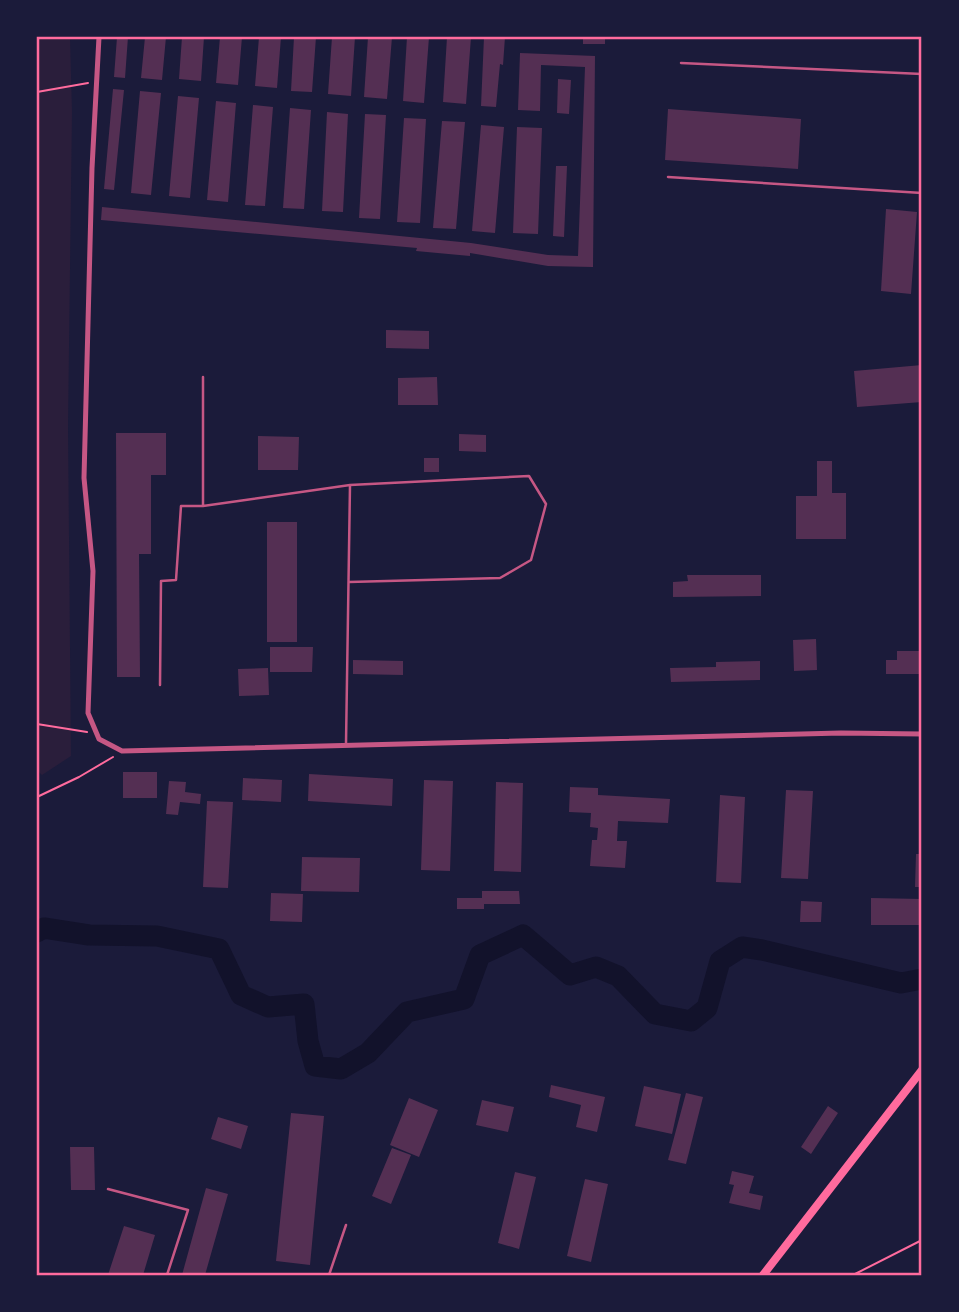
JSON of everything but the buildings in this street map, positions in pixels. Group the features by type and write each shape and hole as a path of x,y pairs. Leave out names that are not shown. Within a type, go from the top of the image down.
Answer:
{"main road":[{"path":"763,1275 922,1069"}],"street":[{"path":"99,37 83,478 93,571 88,713 99,739 122,751 841,733 922,734"}],"lane":[{"path":"681,63 922,74"},
{"path":"668,177 922,193"},
{"path":"203,377 203,506"},
{"path":"160,685 162,581 176,580 181,506 203,506 350,485 529,476 546,504 531,559 500,578 349,582"},
{"path":"346,744 350,485"},
{"path":"108,1189 188,1209 167,1275"},
{"path":"330,1275 346,1226"}],"path":[{"path":"37,92 96,82"},
{"path":"37,724 97,733"},
{"path":"37,797 79,777 122,751"},
{"path":"853,1275 922,1240"}],"shaded area":[{"path":"37,37 70,37 72,112 68,427 71,756 42,775 37,770"}],"waterway":[{"path":"37,932 44,928 89,935 157,936 219,949 241,995 268,1007 304,1004 308,1041 315,1066 341,1069 368,1053 407,1012 464,999 480,955 523,935 570,975 596,967 618,976 655,1014 691,1021 707,1008 720,961 742,947 901,983 922,979"}]}
